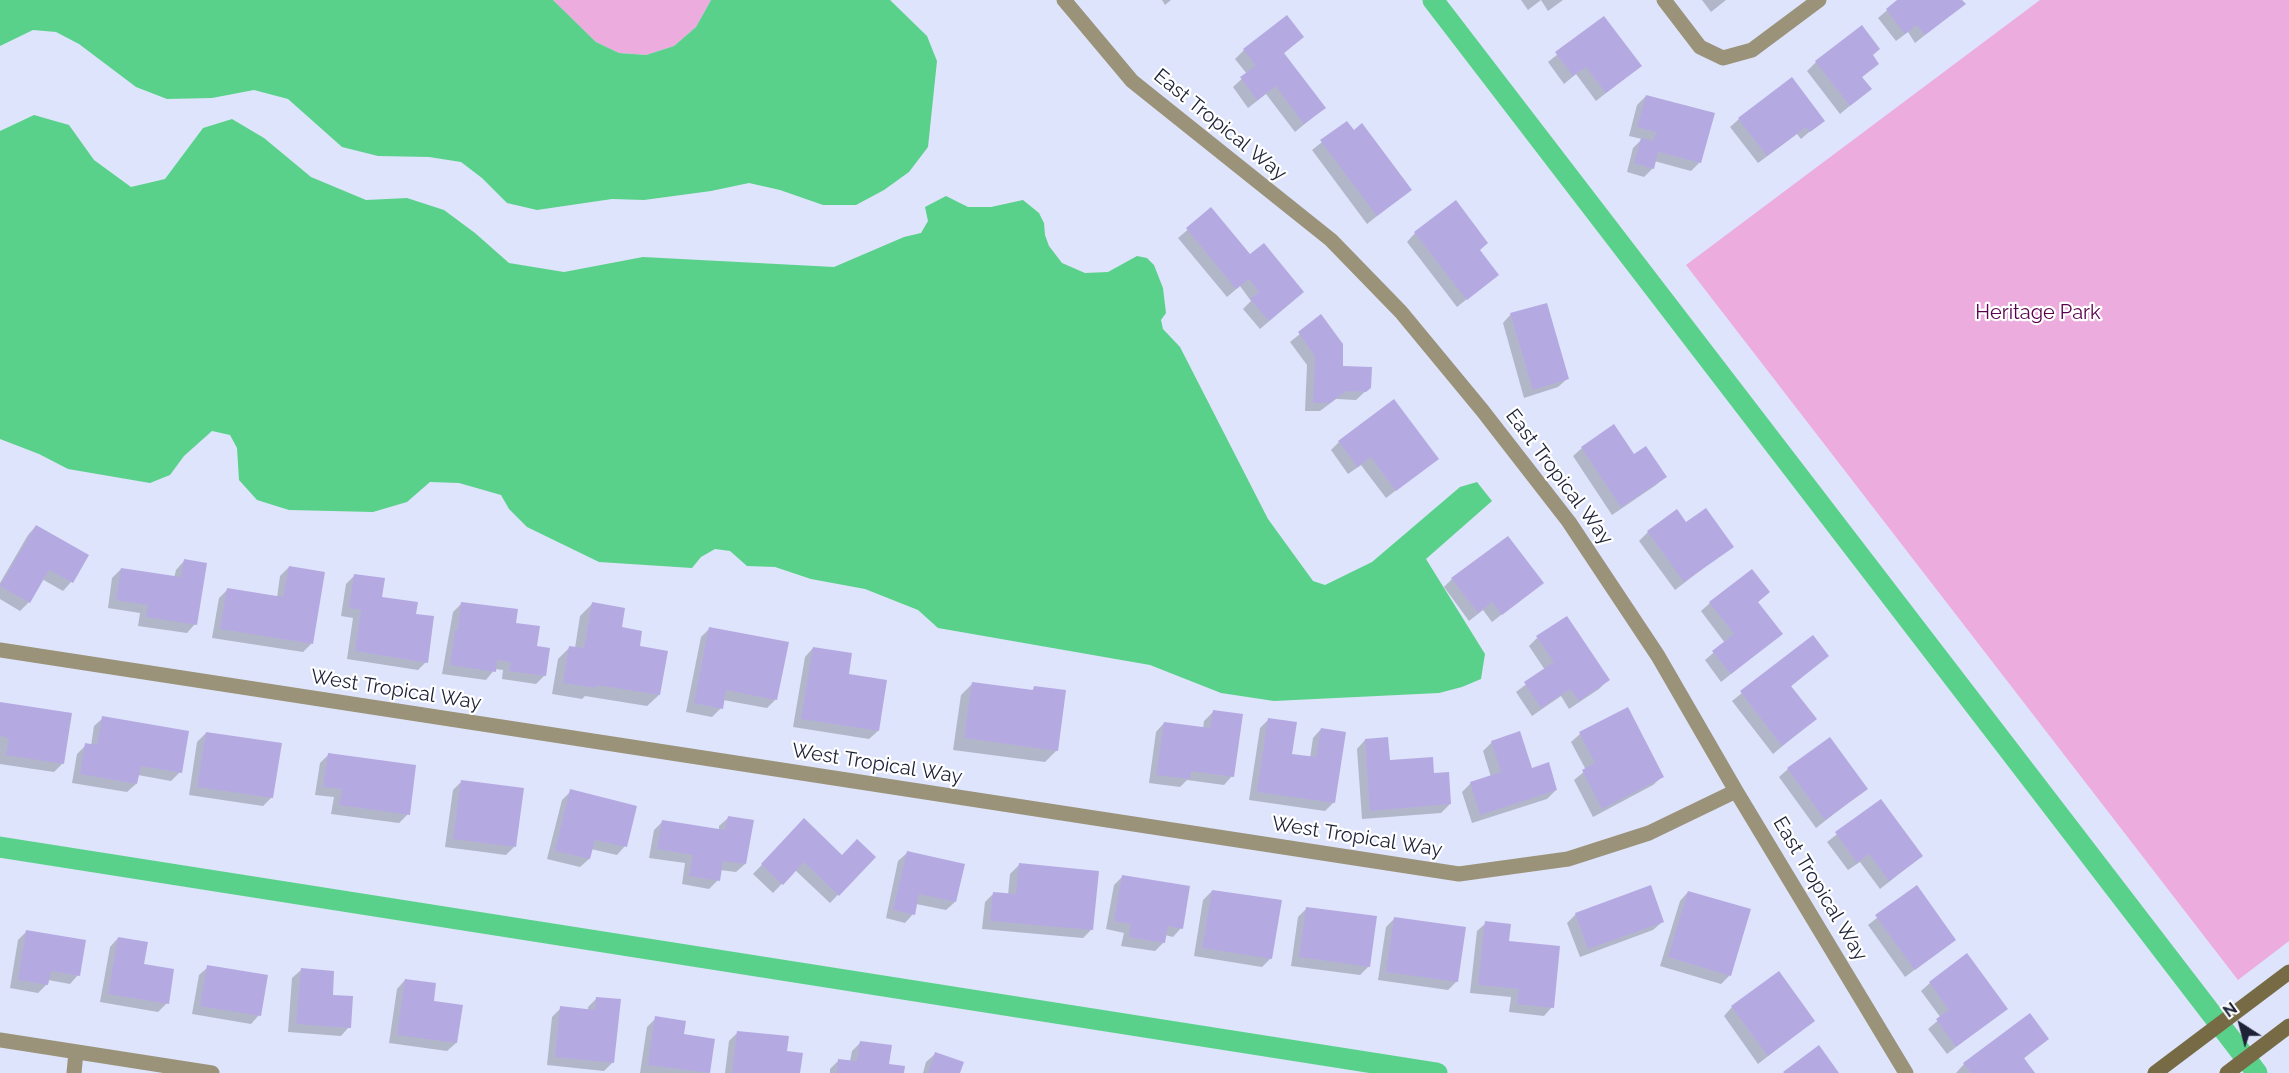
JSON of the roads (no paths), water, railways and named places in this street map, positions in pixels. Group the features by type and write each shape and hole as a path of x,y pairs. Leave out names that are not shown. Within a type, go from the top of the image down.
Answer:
{"main road":[{"path":"2155,1073 2289,972"},
{"path":"2227,1073 2285,1029"}],"street":[{"name":"East Tropical Way","path":"1064,0 1132,81 1331,240 1401,312 1482,410 1569,522 1658,656 1736,791 1906,1073"},
{"path":"1664,0 1701,47 1723,58 1752,50 1819,0"},
{"name":"West Tropical Way","path":"0,650 1459,874 1568,859 1649,833 1736,791"},
{"path":"0,1040 212,1073"},
{"path":"74,1073 76,1052"}],"waterway":[{"path":"1433,0 2257,1073"},
{"path":"0,847 1437,1073"}],"park label":[{"name":"Heritage Park","path":"2038,313"}]}
